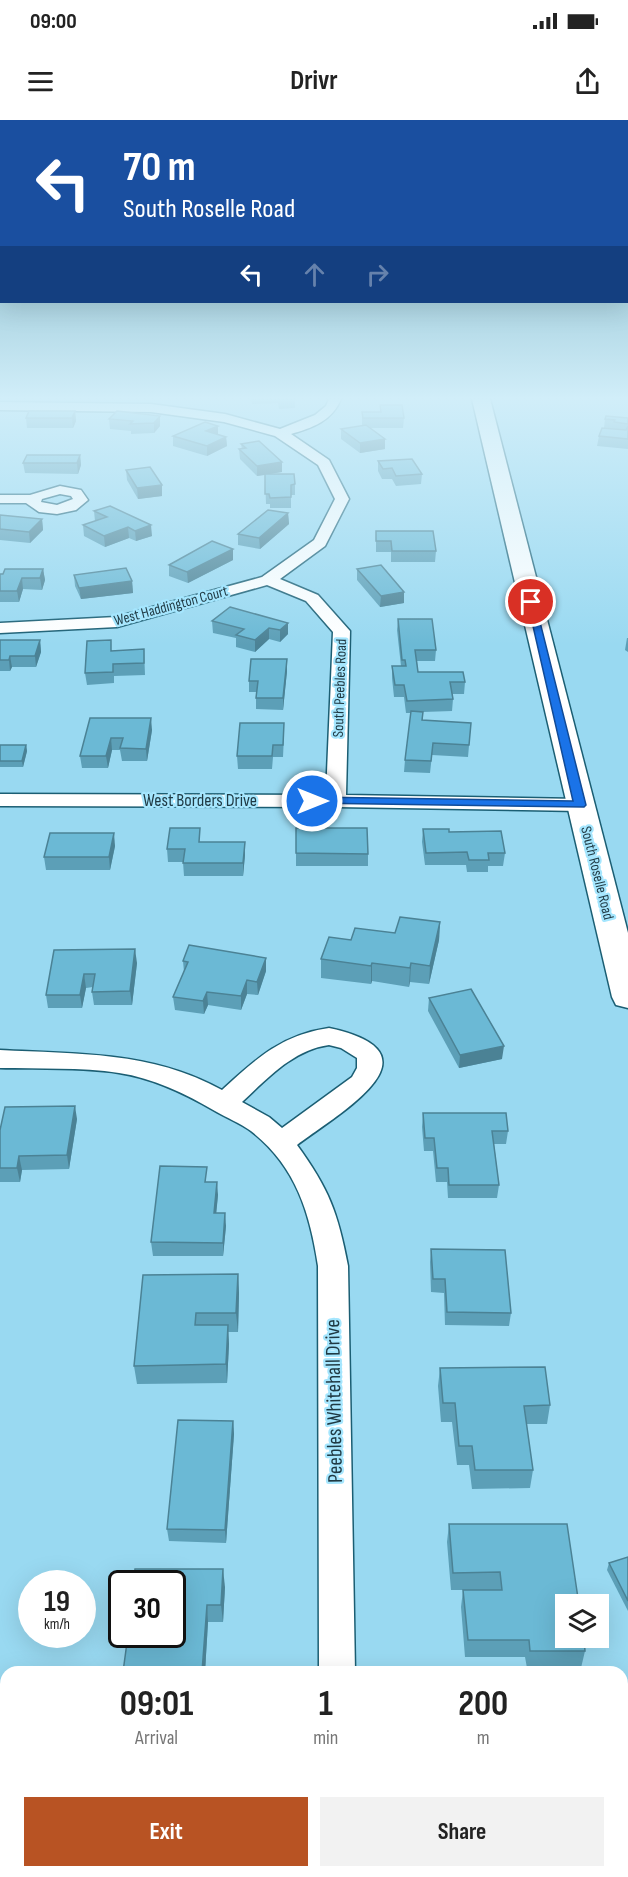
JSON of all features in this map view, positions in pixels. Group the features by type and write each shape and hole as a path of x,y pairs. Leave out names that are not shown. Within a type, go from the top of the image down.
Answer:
{"main road":[{"name":"South Roselle Road","path":"501,481 628,997"}],"street":[{"name":"West Haddington Court","path":"0,628 117,622 268,580 320,543 342,499 333,481"},
{"path":"0,499 32,500"},
{"name":"South Peebles Road","path":"268,580 312,598 342,630 336,801"},
{"name":"West Borders Drive","path":"0,800 336,801 580,805"},
{"path":"0,1059 118,1064 152,1072 201,1090 223,1104 271,1133 362,1083 370,1068 369,1054 356,1042 339,1036 306,1038 282,1053 223,1104"},
{"name":"Peebles Whitehall Drive","path":"271,1133 310,1183 326,1224 333,1266 337,1666"}],"building":[{"path":"133,481 159,481 162,485 137,488"},
{"path":"265,481 295,481 295,484 291,485 291,497 270,498 269,494 265,494"},
{"path":"110,506 151,525 135,531 128,527 104,536 83,525 107,517 94,511"},
{"path":"268,510 288,513 259,538 238,534"},
{"path":"0,515 42,519 29,532 0,529"},
{"path":"376,531 433,531 436,551 392,551 391,541 376,541"},
{"path":"212,541 233,549 187,572 169,565"},
{"path":"381,565 404,592 381,596 357,569"},
{"path":"126,568 132,581 79,588 74,575"},
{"path":"5,569 43,569 40,578 22,578 17,591 0,591 0,574 3,574"},
{"path":"230,607 288,623 280,630 269,628 255,640 236,635 244,629 212,621"},
{"path":"398,619 432,619 436,650 415,650 418,672 463,672 465,682 450,682 453,699 407,701 404,685 395,685 392,666 406,666 405,660 402,660"},
{"path":"0,640 40,640 35,656 10,656 9,660 0,660"},
{"path":"111,640 111,651 144,649 144,663 113,664 113,672 85,673 87,641"},
{"path":"251,659 287,659 283,698 256,698 258,681 249,681"},
{"path":"411,711 423,712 422,720 471,723 469,745 433,743 431,761 405,760"},
{"path":"90,718 151,718 146,749 120,748 123,738 111,738 106,756 80,756"},
{"path":"240,723 284,723 283,745 273,745 272,756 237,756"},
{"path":"0,745 26,745 22,761 0,761"},
{"path":"170,828 200,828 199,842 245,842 243,863 183,863 185,849 167,849"},
{"path":"296,828 367,828 368,854 296,853"},
{"path":"423,829 449,829 449,832 501,831 505,853 488,853 489,860 469,860 467,852 426,853"},
{"path":"50,833 114,833 109,857 44,857"},
{"path":"400,917 440,922 430,966 411,963 410,968 372,963 371,966 321,959 329,937 351,940 355,928 395,933"},
{"path":"189,945 266,958 257,982 247,980 241,996 207,992 203,1001 173,997 188,962 183,961"},
{"path":"135,949 130,991 92,992 95,974 84,974 80,995 46,995 54,950"},
{"path":"471,989 504,1046 460,1055 429,998"},
{"path":"75,1106 67,1155 19,1156 17,1168 0,1168 0,1130 5,1107"},
{"path":"423,1113 506,1113 508,1131 492,1131 499,1185 449,1185 448,1168 437,1168 434,1138 425,1138"},
{"path":"160,1166 207,1167 205,1182 217,1182 214,1213 225,1213 223,1243 151,1242"},
{"path":"431,1249 505,1250 511,1313 447,1312 445,1279 433,1279"},
{"path":"238,1274 236,1313 196,1313 195,1325 228,1325 226,1364 134,1366 143,1275"},
{"path":"545,1367 550,1405 524,1406 533,1470 475,1470 472,1446 459,1446 455,1403 443,1403 440,1368"},
{"path":"178,1420 233,1421 225,1530 167,1529"},
{"path":"449,1524 567,1524 577,1594 555,1594 555,1648 585,1648 585,1651 530,1651 529,1640 468,1640 463,1590 502,1590 500,1572 453,1573"},
{"path":"628,1557 628,1601 609,1563"},
{"path":"135,1569 223,1569 221,1605 207,1605 202,1666 124,1666 126,1648 186,1648 186,1570"}],"route":[{"path":"312,801 580,805 531,602"}]}
